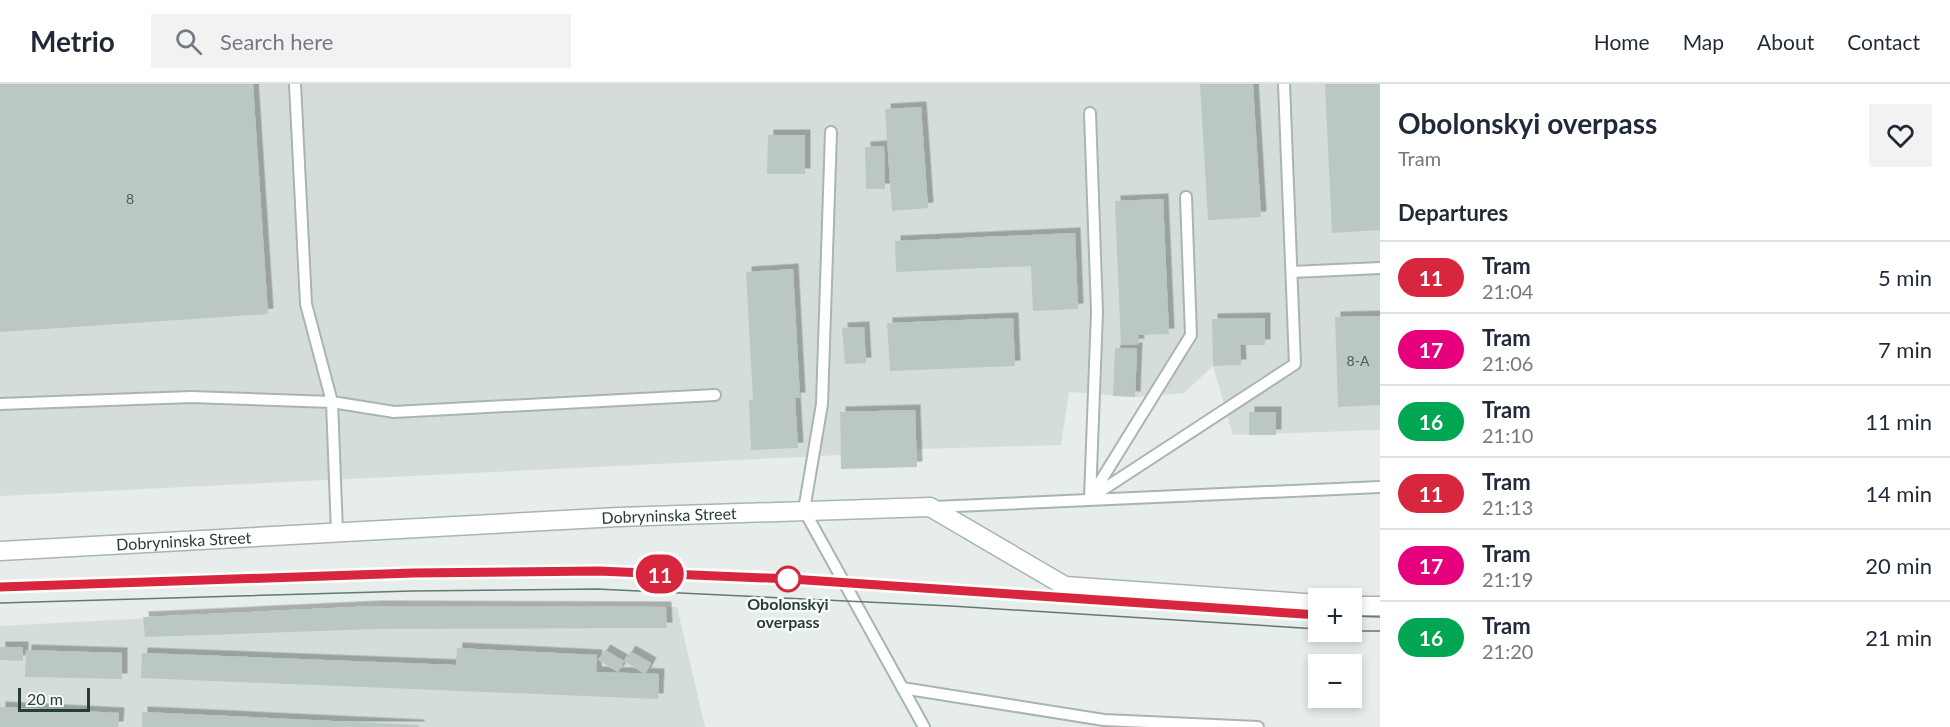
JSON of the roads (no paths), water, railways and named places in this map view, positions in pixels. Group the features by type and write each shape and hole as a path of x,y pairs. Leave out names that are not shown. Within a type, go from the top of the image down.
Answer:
{"street":[{"name":"Dobryninska Street","path":"0,551 337,532 804,510 930,507"},
{"path":"930,507 1065,586 1308,603"},
{"path":"1362,606 1380,606"}],"lane":[{"path":"295,84 306,304 332,402 337,532"},
{"path":"1090,498 1295,364 1284,84"},
{"path":"1090,113 1097,312 1090,498"},
{"path":"831,132 822,404 804,510 924,727"},
{"path":"1090,498 1191,335 1186,197"},
{"path":"1292,272 1380,268"},
{"path":"0,404 191,397 332,402 394,412 715,395"},
{"path":"930,507 1090,498 1380,487"},
{"path":"902,688 1104,720 1258,727"}],"tram line":[{"path":"0,587 413,573 598,571 791,579 1308,614"},
{"name":"11","path":"0,587 413,573 598,571 791,579 952,592 1308,614"},
{"path":"0,603 413,591 597,589 951,606 1308,628"},
{"path":"1362,616 1380,617"},
{"path":"1362,631 1380,631"}],"place":[{"name":"Obolonskyi overpass","path":"788,579"}]}
